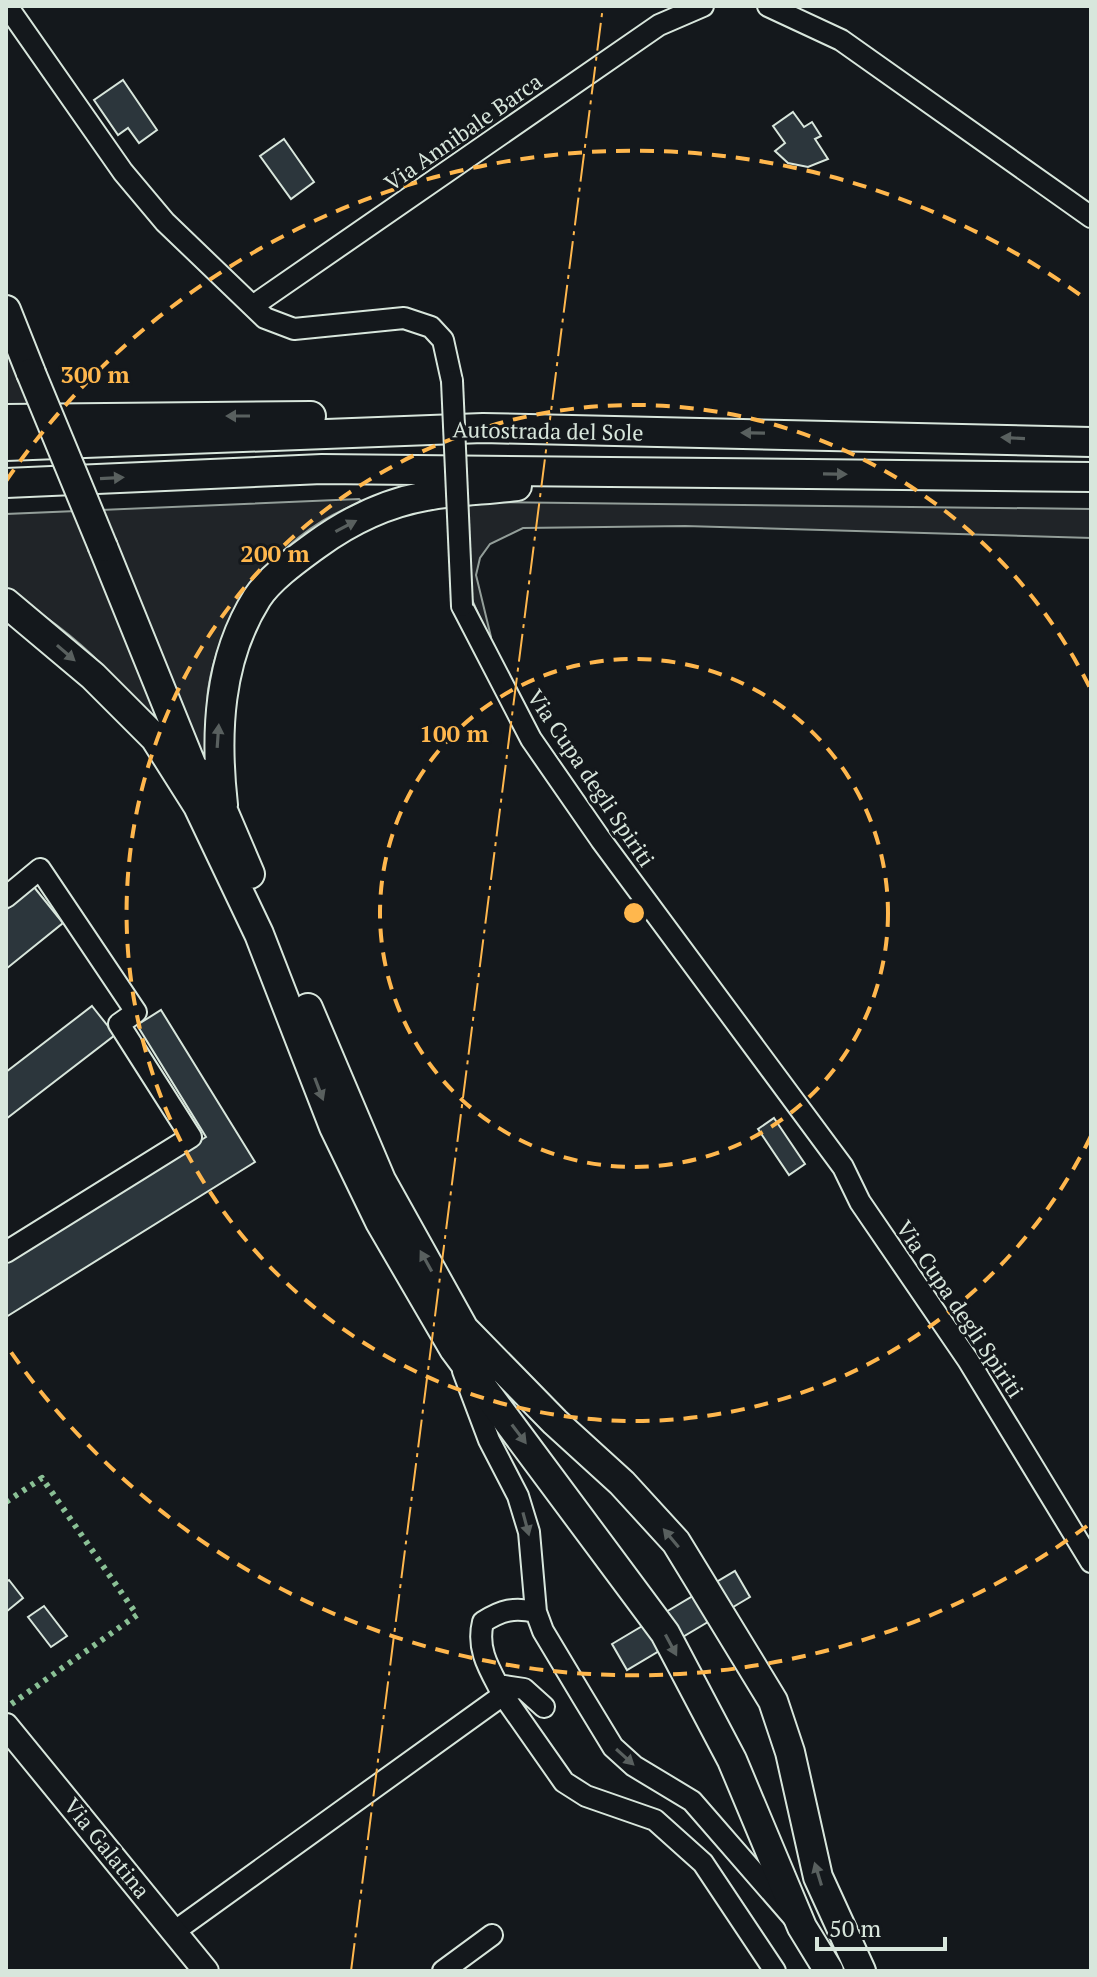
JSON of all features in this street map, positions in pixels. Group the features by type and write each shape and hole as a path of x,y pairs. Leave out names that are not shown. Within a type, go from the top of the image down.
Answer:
{"highway":[{"path":"6,310 191,762 231,876"},
{"path":"6,419 336,416 483,428"},
{"name":"Autostrada del Sole","path":"6,446 483,428 1091,442"},
{"name":"Autostrada del Sole","path":"6,483 322,469 1091,477"},
{"path":"224,813 217,748 220,707 232,654 258,597 301,556 341,527 385,507 426,496 645,472"},
{"path":"6,603 93,676 155,738 198,806 259,934 334,1127 380,1222 454,1349 665,1633 732,1760 802,1927 829,1971"},
{"path":"191,762 224,813 381,1180 464,1329 555,1422 622,1483 676,1542 773,1701 790,1752 818,1877 861,1971"}],"main road":[{"name":"Via Galatina","path":"6,1726 206,1971"}],"street":[{"name":"Via Cupa degli Spiriti","path":"7,6 131,182 165,222 265,318 294,329 404,318 431,327 443,340 452,381 462,606 531,739 619,866 843,1167 860,1202 968,1360 1091,1562"},
{"name":"Via Annibale Barca","path":"254,305 659,25 703,6"},
{"path":"768,6 841,40 1091,217"},
{"path":"6,897 40,869 136,1012 119,1024 191,1137 6,1252"},
{"path":"454,1349 489,1440 518,1496 529,1532 536,1612 543,1631 613,1747 634,1766 692,1801 760,1883 802,1927"},
{"path":"536,1612 520,1608 500,1611 483,1622 479,1640 500,1690 564,1782 586,1796 655,1820 703,1863 775,1971"},
{"path":"175,1931 500,1690 524,1689 544,1707"},
{"path":"443,1971 492,1935"}],"shaded area":[{"path":"6,348 29,404 6,405"},
{"path":"359,499 362,502 333,515 282,552 241,602 215,660 208,690 204,757 200,756 89,547 166,734 81,645 6,590 6,514"},
{"path":"496,502 1091,509 1091,538 685,526 523,528 490,544 480,558 476,575 489,639 467,588 465,506"}],"building":[{"path":"123,80 157,130 139,143 128,128 118,135 94,100"},
{"path":"793,112 804,127 812,122 821,136 815,139 828,159 808,167 788,163 775,151 785,143 773,126"},
{"path":"284,139 314,182 291,199 260,156"},
{"path":"34,887 63,923 6,969 6,910"},
{"path":"92,1006 115,1035 6,1119 6,1072"},
{"path":"161,1010 255,1162 6,1317 6,1261 206,1137 137,1025"},
{"path":"774,1118 805,1164 789,1175 758,1129"},
{"path":"735,1571 750,1597 627,1670 612,1644"},
{"path":"9,1580 23,1598 6,1612 6,1582"},
{"path":"44,1606 67,1636 51,1647 28,1617"}],"hedge":[{"path":"6,1502 42,1478 137,1615 10,1705"}],"power":[{"path":"351,1971 603,6"}]}
